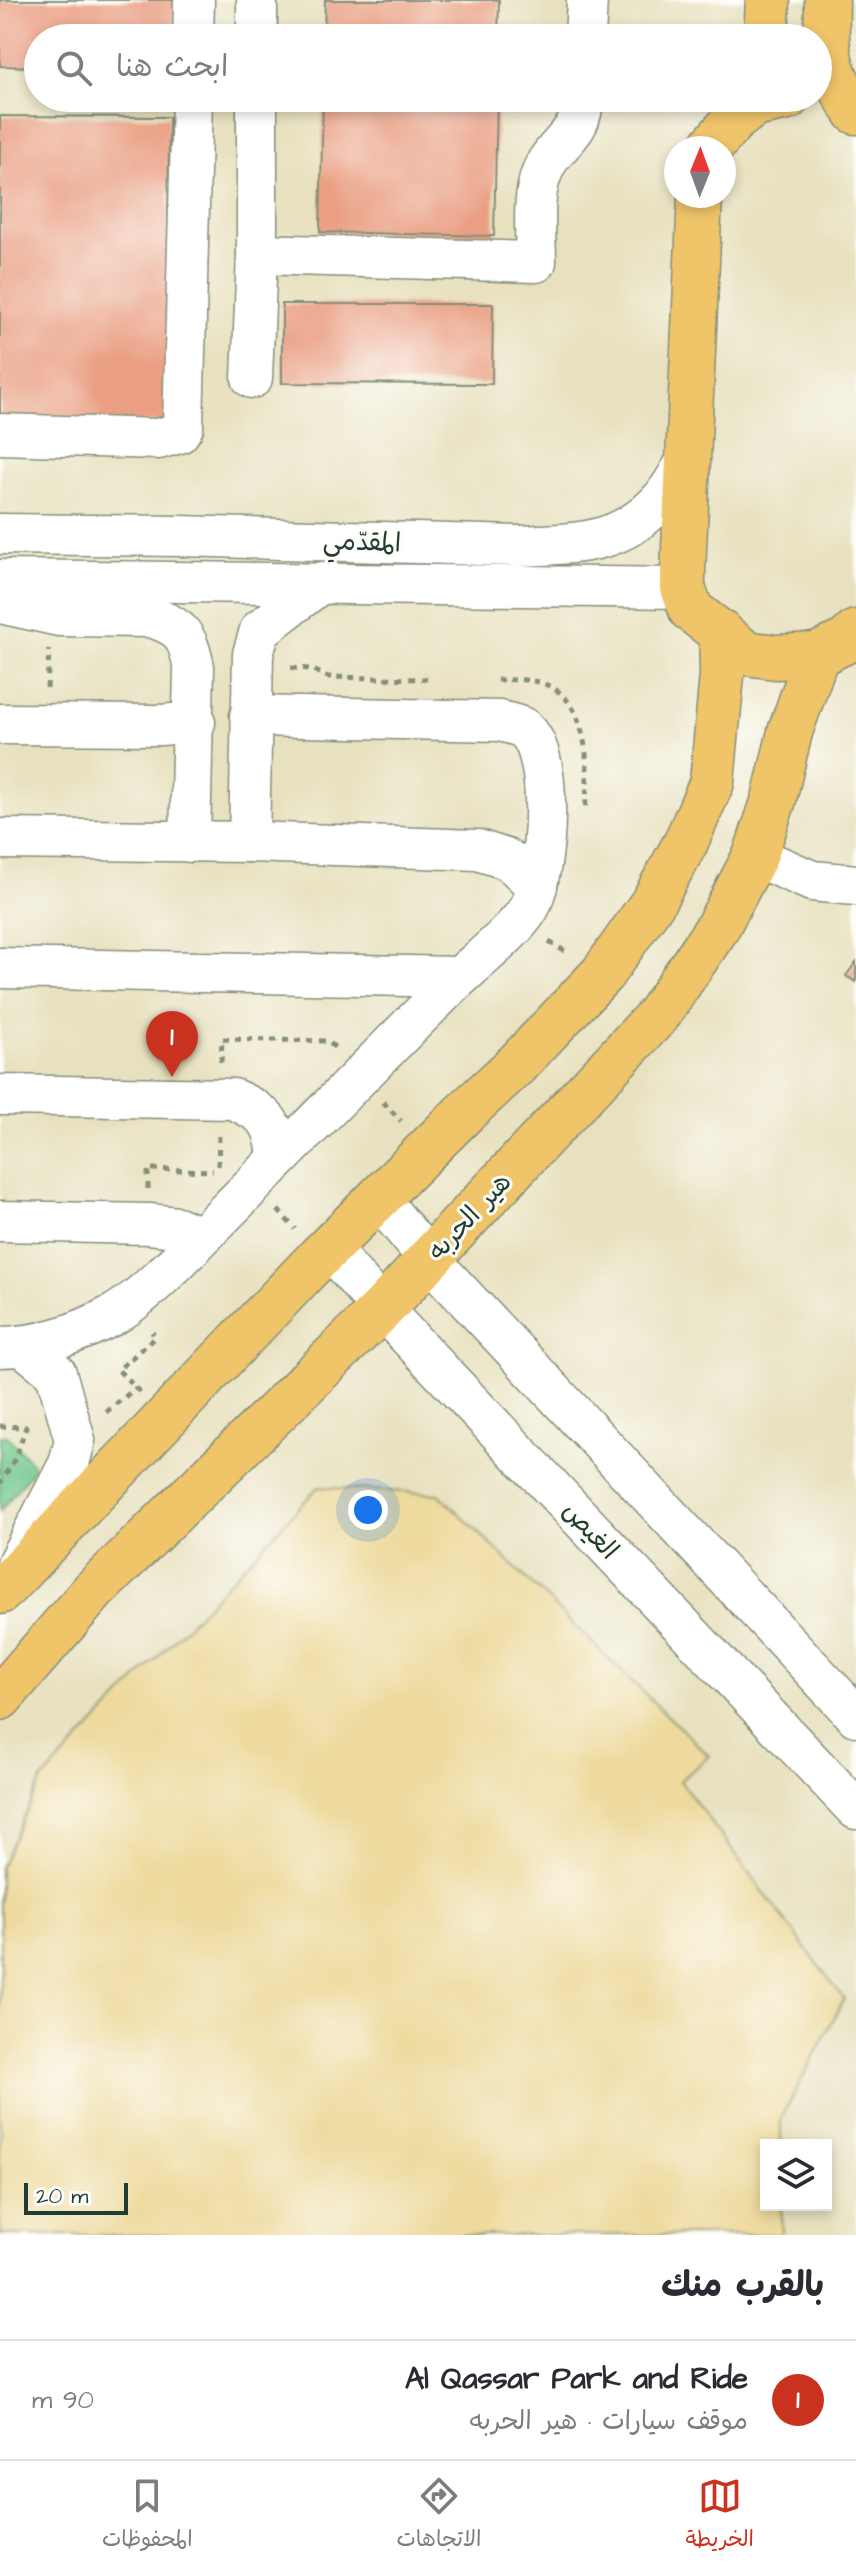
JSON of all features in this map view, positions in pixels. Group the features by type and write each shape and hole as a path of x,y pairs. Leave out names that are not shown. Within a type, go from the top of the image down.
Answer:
{"main road":[{"path":"767,24 768,0"},
{"path":"826,24 827,0"},
{"path":"832,69 856,115"},
{"path":"832,103 856,115"},
{"path":"699,208 683,588 691,610 746,653 776,657 817,655 846,641 856,632"},
{"path":"4,1588 329,1248 517,1064 603,973 653,902 686,842 712,782 722,675 721,632"},
{"name":"هير الحربه","path":"0,1698 94,1590 382,1309 658,1015 717,928 755,856 774,799 790,732 817,655"}],"street":[{"path":"193,24 194,0"},
{"path":"257,0 257,24"},
{"path":"586,24 587,0"},
{"path":"0,434 158,439 179,433 183,427 192,112"},
{"path":"252,378 257,254 257,112"},
{"path":"257,254 536,262 537,190 546,162 577,126 580,112"},
{"name":"المقدّمي","path":"0,534 519,546 568,543 604,538 630,529 662,500 688,459"},
{"name":"المقدّمي","path":"0,580 683,588"},
{"path":"249,842 253,654 260,630 322,582"},
{"path":"0,603 50,614 150,617 180,630 189,642 194,667 190,842"},
{"path":"12,1347 80,1331 117,1313 200,1237 529,908 537,886 546,788 541,753 524,729 500,721 250,716"},
{"path":"0,724 161,725 195,722"},
{"path":"0,839 249,842 478,850 509,860 537,886"},
{"path":"755,856 812,881 856,885"},
{"path":"0,968 459,977"},
{"path":"0,1095 233,1099 261,1111 276,1138 278,1159"},
{"path":"378,1198 429,1259 838,1675 856,1716"},
{"path":"0,1221 177,1227 200,1237"},
{"name":"الغيص","path":"329,1248 382,1309 856,1809"},
{"path":"4,1588 69,1464 75,1440 56,1373 12,1347"}],"path":[{"path":"47,725 50,614"},
{"path":"517,923 603,973"},
{"path":"0,1426 26,1427 15,1459 0,1483"}],"green space":[{"path":"0,1436 7,1436 35,1467 0,1511"}],"sand":[{"path":"318,1487 439,1494 709,1756 680,1781 844,1999 781,2119 781,2139 760,2139 760,2211 781,2211 782,2235 0,2235 0,1867 42,1780"}],"building":[{"path":"0,0 174,0 173,24 24,24 24,67 0,66"},
{"path":"325,0 499,0 498,24 324,24"},
{"path":"323,112 497,112 494,236 320,232"},
{"path":"0,116 169,117 167,422 0,421"},
{"path":"282,304 493,304 492,384 282,383"},
{"path":"856,962 856,982 846,976"}],"place":[{"name":"Al Qassar Park and Ride","path":"172,1077"}]}
